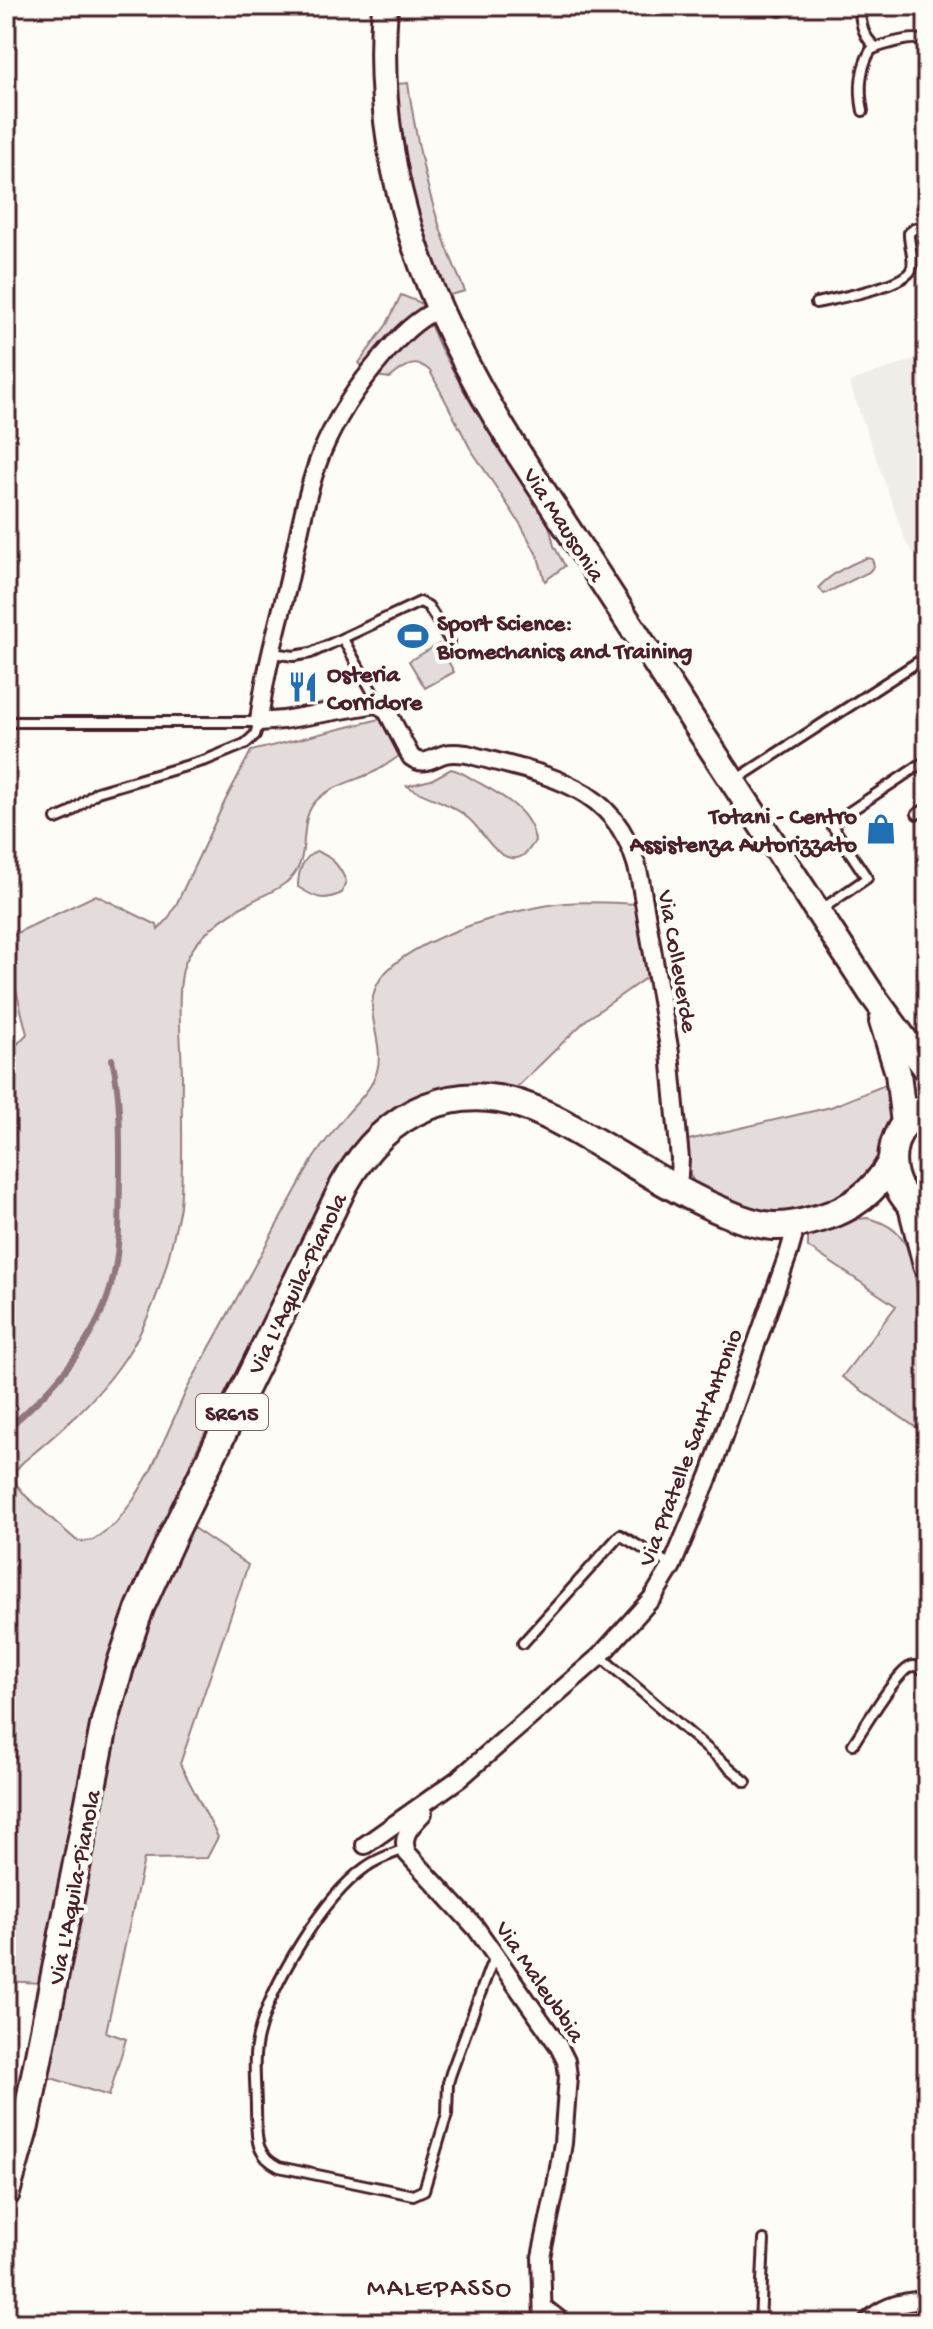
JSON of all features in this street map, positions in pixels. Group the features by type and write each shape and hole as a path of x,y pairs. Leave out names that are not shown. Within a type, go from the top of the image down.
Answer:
{"main road":[{"name":"Via Mausonia","path":"385,6 382,78 389,145 410,228 439,309 464,362 496,419 818,912 927,1070"},
{"name":"Via Mausonia","path":"871,993 896,1061 904,1124"},
{"name":"Via L'Aquila-Pianola","path":"6,2193 25,2126 105,1721 131,1633 174,1533 353,1169 374,1143 408,1116 451,1100 489,1098 511,1102 548,1116 678,1189 748,1221 775,1226 794,1225 841,1211 882,1206 917,1209"},
{"path":"927,1106 904,1124 895,1140 891,1163 898,1189 917,1209 927,1265"},
{"name":"Via L'Aquila-Pianola","path":"841,1211 869,1191 891,1163"}],"street":[{"path":"376,704 259,722 271,653 317,467 333,429 387,351 417,322 439,309"},
{"name":"Via Colleverde","path":"376,704 387,711 411,757 417,762 459,753 564,782 592,796 622,831 636,862 667,1029 678,1125 678,1189"},
{"name":"Via Pratelle Sant'Antonio","path":"365,1845 434,1798 600,1656 653,1597 672,1566 710,1474 789,1252 794,1225"},
{"path":"405,1849 404,1839 408,1830 435,1802 434,1798"},
{"name":"Via Maleubbia","path":"405,1849 497,1955 566,2061 568,2076 563,2143 541,2257 543,2323"},
{"path":"865,2323 881,2310 915,2300 927,2300"}],"lane":[{"path":"859,6 866,38 876,47"},
{"path":"863,111 861,81 871,50 912,39 924,45 927,59"},
{"path":"816,303 899,280 909,273 912,266 909,233 920,228 927,240"},
{"path":"271,653 300,656 422,602 428,606 450,641"},
{"path":"343,639 376,704"},
{"path":"733,782 927,656"},
{"path":"6,722 259,722 252,739 235,749 97,792 68,814 56,819"},
{"path":"818,912 867,878 831,824 927,760"},
{"path":"917,814 927,808"},
{"path":"523,1643 620,1535 672,1566"},
{"path":"600,1656 746,1782"},
{"path":"853,1744 908,1668 918,1666 927,1673"},
{"path":"405,1849 376,1861 343,1888 322,1914 280,1982 264,2018 255,2056 257,2139 263,2155 279,2167 413,2195 424,2190 447,2114 451,2073 497,1955"},
{"path":"760,2323 764,2240"},
{"path":"541,2301 567,2321 575,2323"}],"shaded area":[{"path":"408,83 429,189 444,240 465,291 442,297 411,192 400,139 396,84"},
{"path":"401,295 421,303 440,347 472,405 548,520 554,546 565,566 545,581 538,557 521,525 470,448 430,371 415,364 390,378 375,376 359,363 387,324"},
{"path":"927,355 927,545 913,553 906,542 849,382"},
{"path":"866,558 872,559 874,566 869,572 824,594 819,587 824,582"},
{"path":"439,644 454,672 425,688 409,661"},
{"path":"380,719 399,756 378,770 339,786 318,799 307,816 301,858 292,877 212,927 196,944 185,963 180,1003 180,1206 161,1283 149,1315 118,1369 76,1415 16,1470 17,1485 26,1496 76,1540 84,1542 93,1540 115,1524 134,1499 150,1472 187,1389 313,1159 375,1078 379,1050 373,997 388,970 432,941 490,919 544,906 592,902 638,904 651,974 586,1020 512,1092 458,1089 330,1187 198,1447 122,1620 91,1723 40,1983 6,1981 6,1056 27,1034 6,950 6,938 96,895 157,925 158,930 177,903 251,751"},
{"path":"451,769 494,791 521,811 535,841 525,854 515,858 505,856 462,813 407,786 431,780"},
{"path":"316,851 331,859 341,870 346,881 342,893 319,898 298,887 302,866"},
{"path":"890,1083 890,1117 871,1177 823,1209 767,1216 697,1190 690,1174 684,1141 831,1107"},
{"path":"927,1134 927,1182 919,1170 917,1158"},
{"path":"867,1218 884,1223 896,1232 906,1244 912,1260 927,1349 927,1435 842,1377 896,1306 808,1247 808,1236"},
{"path":"192,1527 248,1565 180,1764 218,1837 207,1858 144,1859 106,2032 126,2039 109,2096 48,2077 111,1754 145,1633"}],"waterway":[{"path":"6,1430 41,1398 72,1362 97,1322 113,1278 118,1239 120,1146 112,1059"}],"place":[{"name":"Sport Science: Biomechanics and Training","path":"413,636"},
{"name":"Osteria Corridore","path":"303,687"},
{"name":"Totani - Centro Assistenza Autorizzato","path":"881,829"}],"district":[{"name":"MALEPASSO","path":"440,2286"}]}
